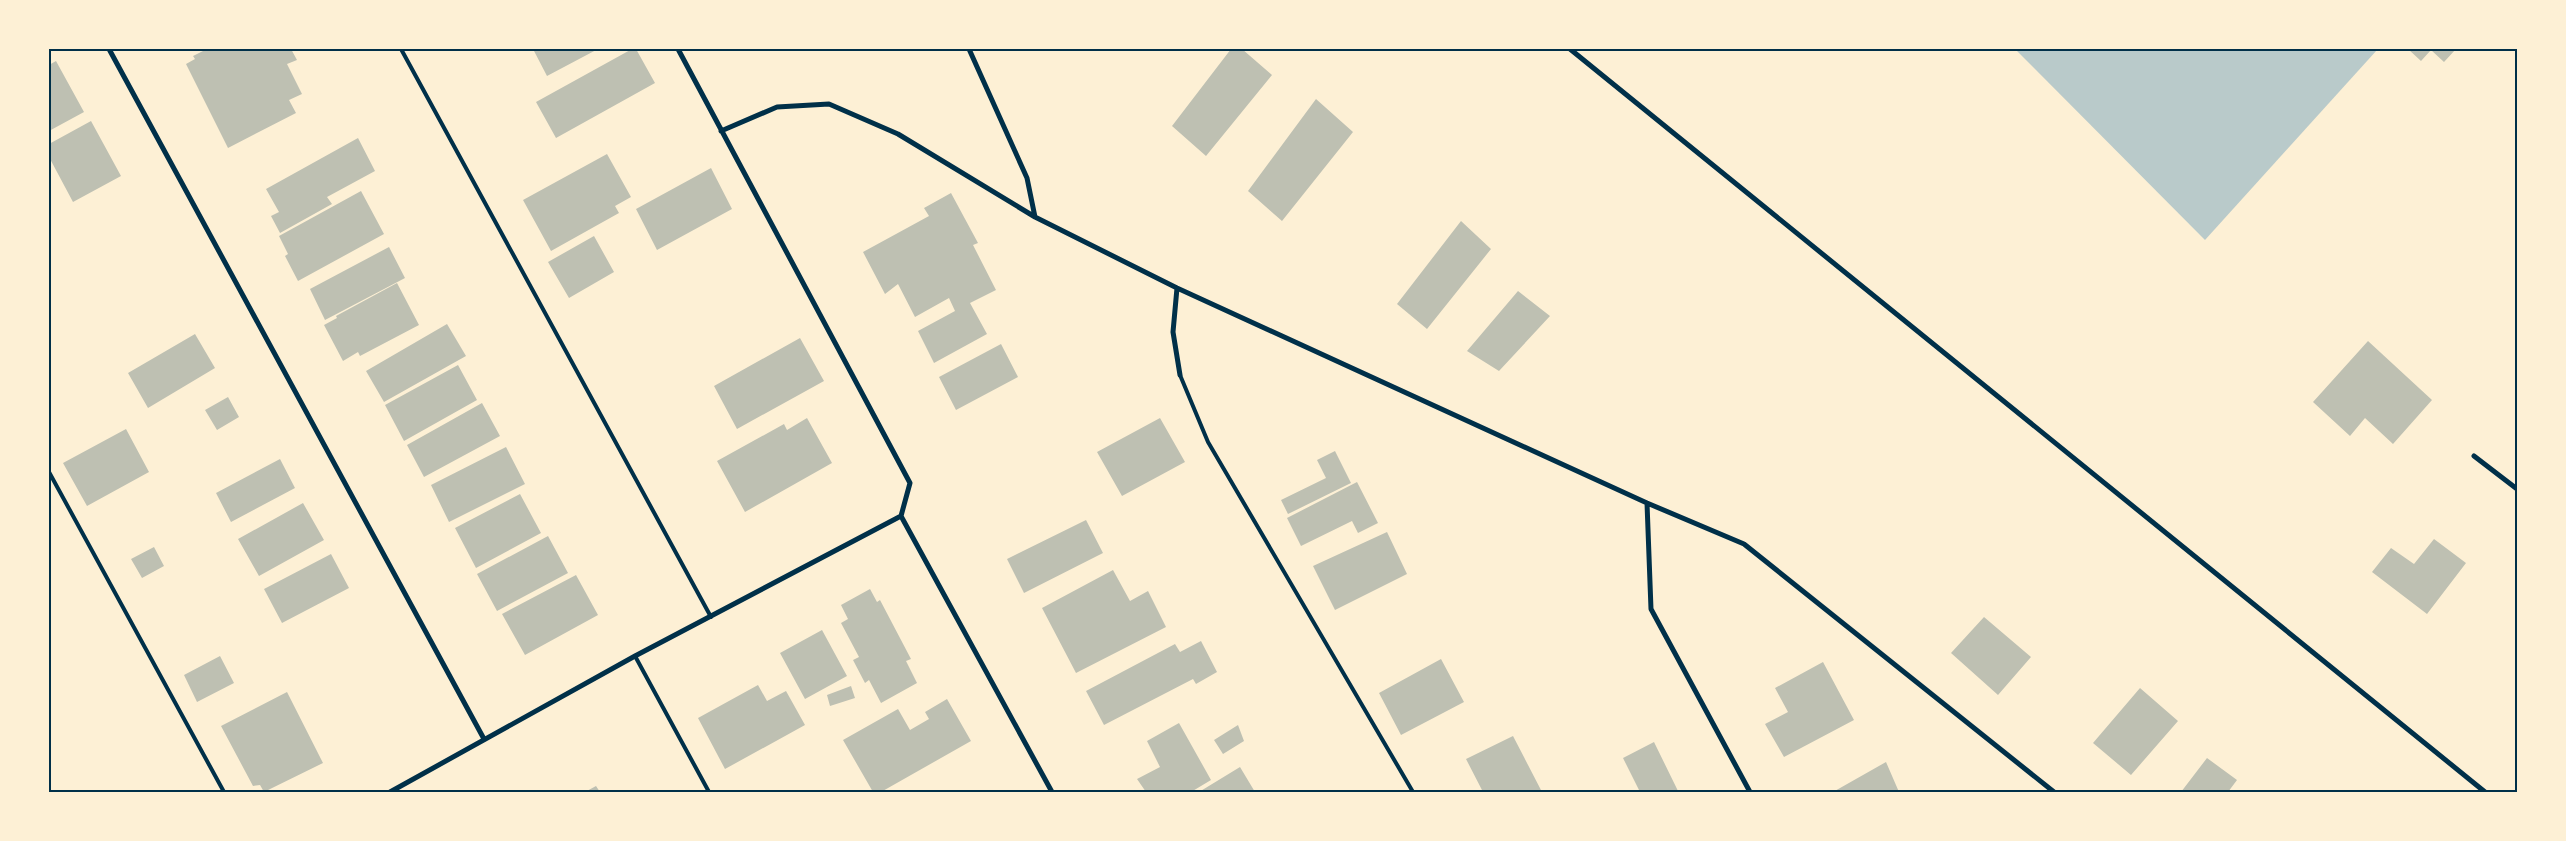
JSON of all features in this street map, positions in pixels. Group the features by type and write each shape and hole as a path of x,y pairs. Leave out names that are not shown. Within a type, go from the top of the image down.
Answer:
{"street":[{"path":"109,49 484,739"},
{"path":"678,49 910,483 901,516 1052,792"},
{"path":"969,49 1027,178 1035,217"},
{"path":"1570,49 2485,792"},
{"path":"721,131 777,107 829,104 898,134 1035,217 1177,288 1647,503 1744,544 2054,792"},
{"path":"1177,288 1173,332 1180,375"},
{"path":"2474,456 2517,489"},
{"path":"1647,503 1651,609 1750,792"},
{"path":"390,792 635,656 901,516"}],"lane":[{"path":"401,49 711,617"},
{"path":"1180,375 1208,442 1413,792"},
{"path":"49,472 224,792"},
{"path":"635,656 709,792"}],"shaded area":[{"path":"2015,49 2376,49 2377,50 2205,240"}],"building":[{"path":"207,49 291,49 297,60 287,64 302,94 289,100 296,113 228,148 186,64 195,59 193,56"},
{"path":"533,49 598,49 547,76"},
{"path":"632,49 636,49 655,83 556,138 536,102"},
{"path":"1231,49 1242,49 1272,75 1206,156 1172,126"},
{"path":"2408,49 2456,49 2444,62 2431,50 2421,61"},
{"path":"56,61 84,112 49,131 49,65"},
{"path":"1316,99 1353,132 1282,221 1248,191"},
{"path":"91,121 121,176 73,202 49,157 49,144"},
{"path":"358,138 375,171 327,197 332,204 280,233 271,216 279,212 266,189"},
{"path":"607,154 631,197 615,206 619,213 551,251 523,200"},
{"path":"711,168 732,209 657,250 636,209"},
{"path":"361,191 384,234 298,281 285,256 288,254 279,236"},
{"path":"951,193 978,243 973,245 996,290 970,303 987,334 934,363 918,331 955,311 949,298 915,317 898,284 885,294 863,252 929,216 924,208"},
{"path":"1461,221 1491,249 1427,329 1397,304"},
{"path":"594,236 614,272 569,298 548,262"},
{"path":"389,247 405,278 325,320 310,289"},
{"path":"397,283 419,325 360,356 358,352 343,361 324,325 337,318 336,316"},
{"path":"1518,291 1550,316 1499,371 1467,351"},
{"path":"447,324 466,356 384,402 366,371"},
{"path":"195,334 215,368 148,408 128,373"},
{"path":"800,338 824,381 737,429 714,386"},
{"path":"2368,341 2432,400 2393,444 2365,418 2350,436 2313,402"},
{"path":"1001,344 1018,377 956,410 939,377"},
{"path":"458,365 477,400 404,441 385,405"},
{"path":"228,397 239,417 217,430 205,410"},
{"path":"482,403 500,436 424,477 407,445"},
{"path":"807,418 832,463 745,512 717,461 784,424 787,430"},
{"path":"1160,418 1185,462 1122,496 1097,452"},
{"path":"126,429 149,472 87,506 63,463"},
{"path":"506,447 525,484 449,522 431,485"},
{"path":"1335,451 1351,483 1288,514 1281,500 1326,478 1317,460"},
{"path":"280,459 295,488 231,522 216,493"},
{"path":"1357,482 1378,523 1358,533 1352,521 1301,546 1287,518"},
{"path":"520,494 541,533 476,568 455,528"},
{"path":"303,503 324,540 259,576 238,539"},
{"path":"1086,520 1103,553 1024,593 1007,559"},
{"path":"1387,532 1407,574 1335,610 1313,566"},
{"path":"548,536 568,573 497,611 477,574"},
{"path":"2434,539 2466,563 2427,614 2372,572 2391,548 2414,564"},
{"path":"154,547 164,566 142,578 131,559"},
{"path":"331,554 349,588 282,623 264,589"},
{"path":"1113,570 1130,601 1148,591 1166,627 1076,673 1042,608"},
{"path":"576,575 598,615 525,655 502,614"},
{"path":"870,589 877,602 880,600 911,659 906,661 917,683 881,703 869,680 865,683 853,660 859,657 841,623 848,619 841,605"},
{"path":"1984,617 2031,657 1998,695 1951,653"},
{"path":"822,630 847,676 805,699 780,653"},
{"path":"1201,641 1217,672 1196,684 1193,679 1104,725 1086,691 1175,644 1180,652"},
{"path":"220,656 234,683 197,702 184,675"},
{"path":"1441,659 1464,702 1401,735 1379,693"},
{"path":"1823,662 1854,720 1784,757 1765,724 1788,712 1775,688"},
{"path":"758,685 767,701 786,691 805,725 725,769 698,718"},
{"path":"851,686 855,698 830,706 827,695"},
{"path":"2140,688 2178,721 2131,775 2093,743"},
{"path":"287,692 323,763 264,792 260,785 253,786 221,726"},
{"path":"947,699 971,741 881,792 873,792 843,740 898,709 910,730 929,719 925,712"},
{"path":"1179,723 1211,780 1191,792 1146,792 1137,779 1160,767 1147,741"},
{"path":"1238,725 1244,741 1223,754 1214,740"},
{"path":"1513,736 1542,792 1483,792 1466,759"},
{"path":"1654,742 1678,791 1676,792 1640,792 1623,758"},
{"path":"2207,758 2237,780 2228,792 2181,792"},
{"path":"1886,762 1899,792 1833,792"},
{"path":"1240,767 1255,792 1199,792"},
{"path":"596,786 600,792 585,792"}]}
